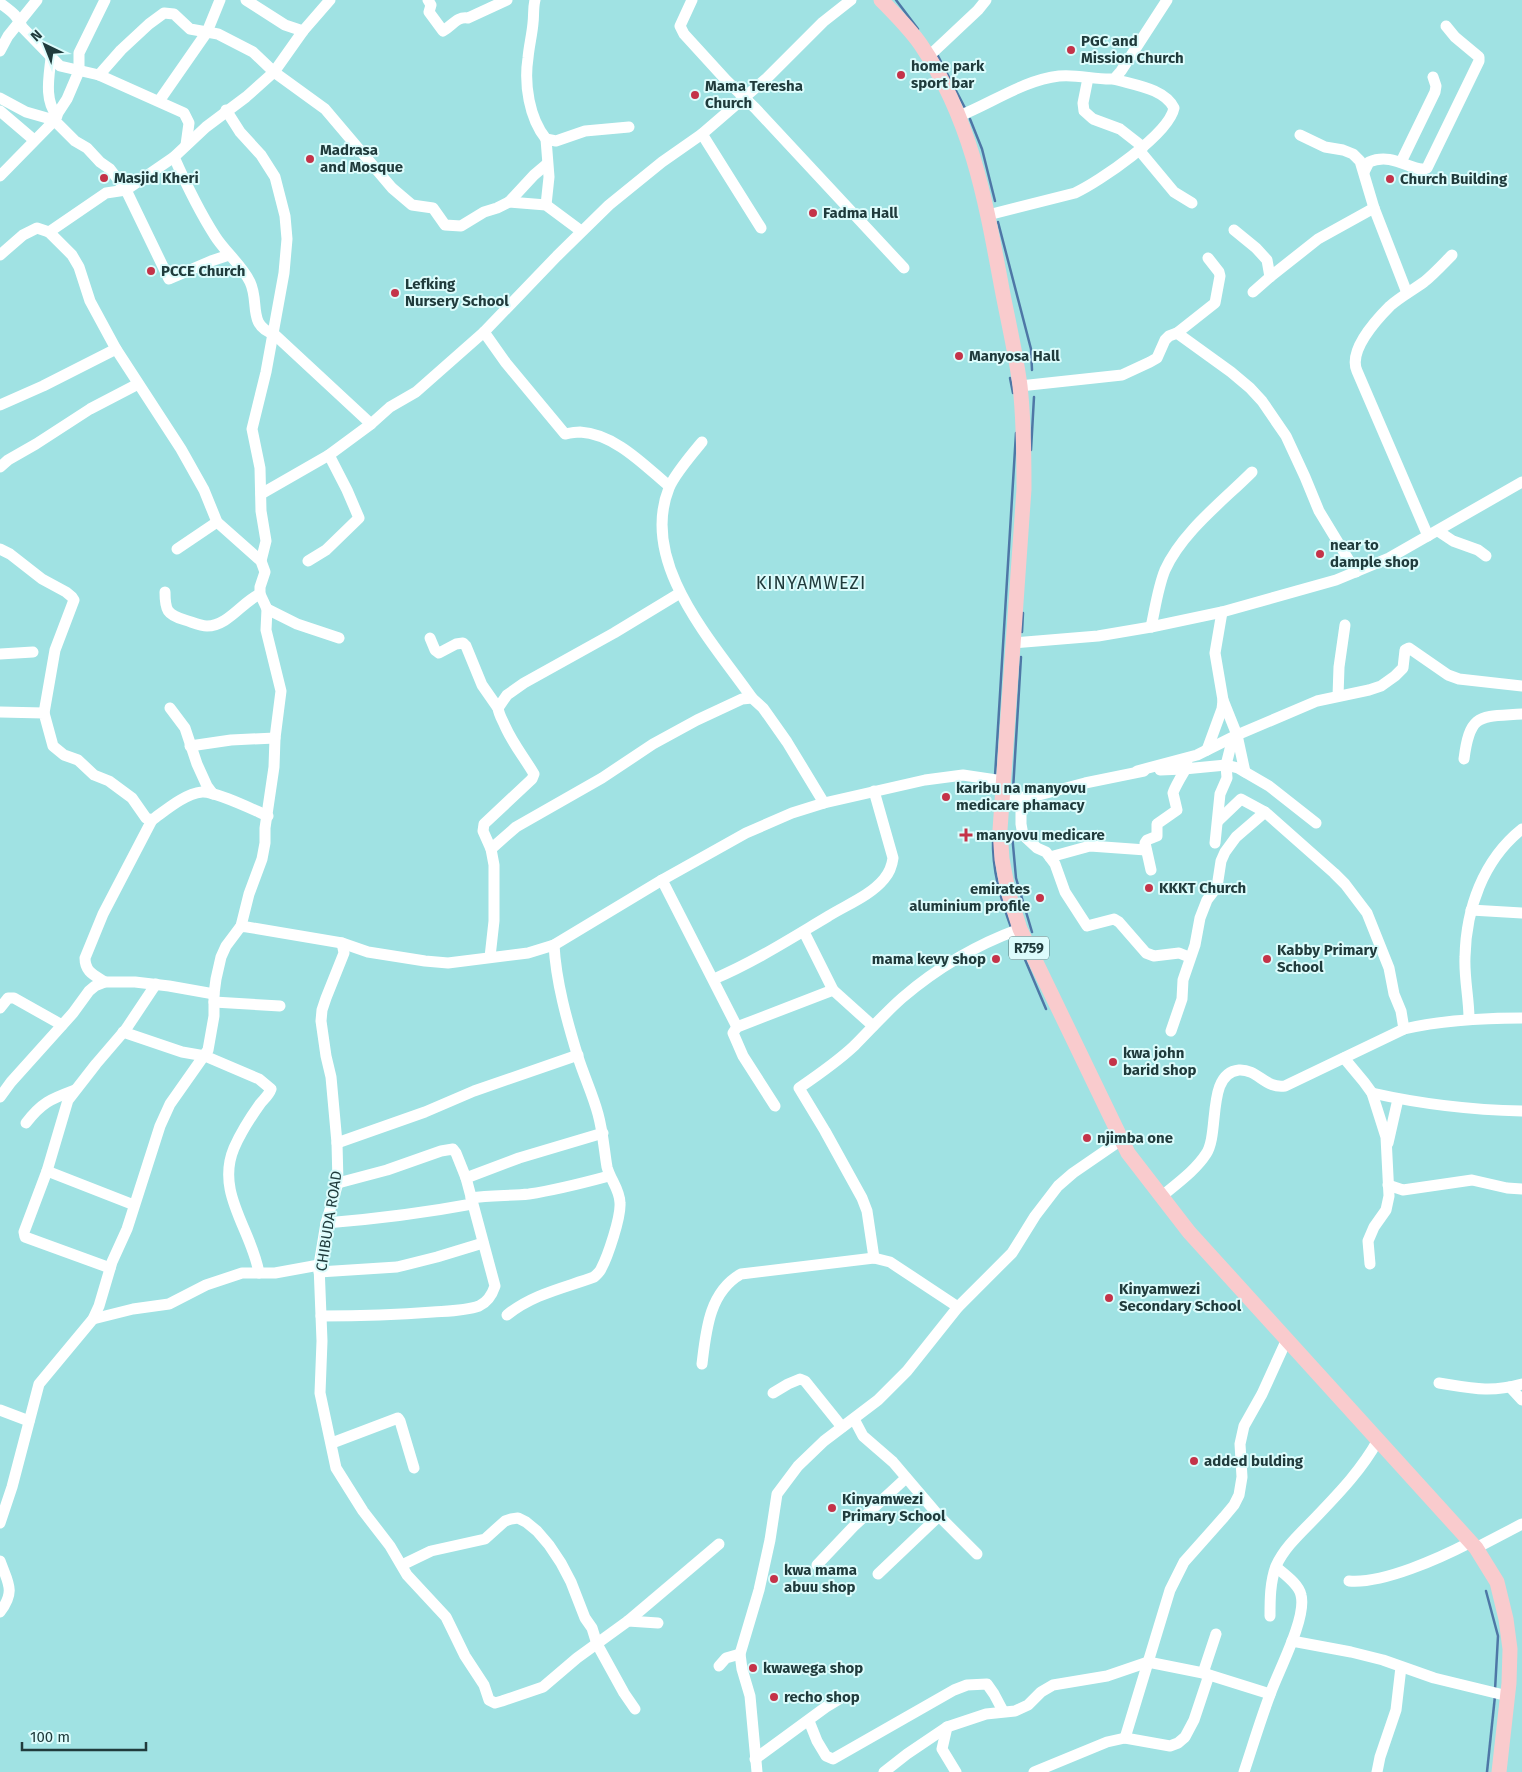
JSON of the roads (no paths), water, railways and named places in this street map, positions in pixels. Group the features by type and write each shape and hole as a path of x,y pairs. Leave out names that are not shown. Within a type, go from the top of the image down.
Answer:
{"main road":[{"name":"R759","path":"881,0 921,45 942,80 959,116 974,157 988,215 1020,386 1024,439 1024,489 1000,830 1002,859 1008,891 1020,928 1128,1153 1189,1232 1474,1545 1497,1582 1506,1619 1510,1649 1508,1696 1499,1772"}],"street":[{"path":"0,51 8,36 37,0"},
{"path":"0,176 34,140 44,133 67,99 79,71 78,56 104,0"},
{"path":"159,101 207,32 220,0"},
{"path":"246,0 285,25 303,32"},
{"path":"49,232 106,193 126,190 174,157 226,110 274,72 303,32 330,0"},
{"path":"428,0 431,5 429,12 443,31 463,17 468,18 507,0"},
{"path":"535,0 534,23 527,60 526,84 537,124 546,139 549,177 546,205"},
{"path":"692,0 681,21 681,30 904,268"},
{"path":"261,494 329,455 371,424 390,407 416,392 484,332 581,231 609,205 662,162 702,134 767,78 823,22 851,0"},
{"path":"928,57 978,10 986,0"},
{"path":"1114,79 1167,0"},
{"path":"0,3 20,20 22,26 60,66 99,75 184,113 189,123 186,146"},
{"path":"99,75 126,45 149,24 164,13 174,14 190,28 229,39 253,52 274,72 324,109 392,188 412,205 433,208 445,225 461,226 484,212 509,202 534,175 548,164"},
{"path":"1364,172 1369,162 1388,159 1419,169 1428,168 1477,67 1479,57 1446,26"},
{"path":"51,58 48,85 49,97 55,118 74,141 87,148 100,162 110,169 126,190 169,279 229,255"},
{"path":"959,116 1043,78 1062,76 1101,80 1114,79 1159,93 1174,108 1170,119 1141,149 1100,179 1075,193 988,215"},
{"path":"1401,162 1435,92 1433,77"},
{"path":"1088,78 1082,103 1084,111 1093,119 1120,129 1141,149 1174,192 1192,203"},
{"path":"0,98 26,112 55,118"},
{"path":"226,110 240,132 261,155 275,177 285,216 287,239 284,273 274,334 252,429 260,468 262,524 266,541 261,561"},
{"path":"0,111 34,140"},
{"path":"546,139 556,141 585,132 629,127"},
{"path":"702,134 761,228"},
{"path":"1300,135 1325,147 1353,154 1360,160 1374,208 1406,294"},
{"path":"174,157 216,238 249,280 253,290 256,320 259,326 274,334 371,424"},
{"path":"509,202 546,205 581,231"},
{"path":"1253,292 1318,239 1374,208"},
{"path":"0,255 22,235 37,228 49,232 72,255 82,276 90,301 116,349 181,449 204,490 217,522 261,561 265,572 260,587 260,594 267,610 266,630 281,692 275,738 274,767 262,859 249,894 241,926 226,946 221,957 214,998 211,1035 204,1056 170,1104 160,1126 127,1229 110,1268 99,1306 93,1319 39,1384 12,1487 0,1522"},
{"path":"1234,230 1267,260 1270,277"},
{"path":"1452,255 1425,281 1390,306 1365,336 1354,365 1433,534 1478,550 1486,556"},
{"path":"1020,386 1122,375 1157,358 1165,340 1169,336 1177,333 1214,303 1220,276 1208,258"},
{"path":"484,332 506,363 565,434 579,432 607,439 619,446 669,486"},
{"path":"1177,333 1231,372 1262,401 1286,436 1319,511 1356,572"},
{"path":"0,405 43,386 116,349"},
{"path":"0,467 8,460 90,409 138,384"},
{"path":"702,442 669,486 664,504 662,543 680,593 694,618 710,643 752,698 763,708 787,742 824,803"},
{"path":"308,560 326,550 359,518 329,455"},
{"path":"1151,627 1164,571 1176,550 1196,527 1252,472"},
{"path":"1012,643 1098,636 1151,627 1222,612 1336,580 1390,558 1522,482"},
{"path":"177,549 217,522"},
{"path":"0,549 10,554 42,579 66,592 74,600 55,650 44,712 53,746 64,755 78,760 94,774 108,781 132,798 146,818 152,820"},
{"path":"164,592 165,605 173,616 206,626 213,626 226,620 248,600 260,594"},
{"path":"498,708 508,695 524,684 680,593"},
{"path":"267,610 297,624 340,638"},
{"path":"1222,612 1215,653 1223,700 1245,772"},
{"path":"1338,696 1339,667 1345,625"},
{"path":"430,638 438,653 463,642 482,685 498,708 499,716 508,735 534,774 532,779 484,824 483,832 491,849 494,865 494,921 490,958"},
{"path":"1002,799 1035,796 1202,753 1317,700 1369,690 1389,681 1403,668 1406,650 1409,648 1448,675 1522,686"},
{"path":"0,654 34,652"},
{"path":"491,849 516,827 602,778 653,744 697,720 742,699 752,698"},
{"path":"1151,870 1146,850 1147,840 1157,836 1157,824 1177,810 1173,794 1184,770 1202,753 1222,709 1223,700"},
{"path":"170,708 185,728 190,746 207,786 213,794"},
{"path":"0,712 44,712"},
{"path":"1464,759 1468,733 1472,726 1480,719 1522,714"},
{"path":"1215,843 1220,794 1227,778 1226,765 1234,737"},
{"path":"190,746 230,740 275,738"},
{"path":"1137,771 1184,770 1226,765 1238,768 1269,786 1316,823"},
{"path":"241,926 342,943 368,952 425,962 448,963 528,953 554,945 662,880 746,833 792,813 824,803 925,780 963,776 1003,781"},
{"path":"714,979 747,965 804,932 869,892 883,880 888,873 893,858 874,791"},
{"path":"105,982 87,971 85,958 103,914 152,820 183,799 203,792 213,794 268,816"},
{"path":"1021,798 1023,835 1056,864 1065,892 1087,926 1114,920 1119,922 1146,953 1154,956 1178,953 1189,957"},
{"path":"1218,821 1241,799 1265,812 1345,884 1367,913 1388,968 1394,994 1401,1011 1404,1029"},
{"path":"1171,1031 1182,999 1183,980 1189,957 1195,945 1197,927 1203,908 1217,887 1221,860 1242,831 1265,812"},
{"path":"1469,1019 1465,958 1471,910 1477,888 1497,855 1522,828"},
{"path":"1050,857 1090,846 1146,850"},
{"path":"662,880 737,1027"},
{"path":"1471,910 1522,913"},
{"path":"874,1258 867,1212 862,1198 799,1088 828,1068 853,1047 903,998 954,961 984,944 1020,928"},
{"path":"804,932 833,990 873,1026"},
{"name":"CHIBUDA ROAD","path":"342,943 344,954 326,998 321,1021 331,1077 337,1143 338,1183 326,1223 319,1268 322,1341 320,1393 339,1474 408,1575 446,1617 465,1656 484,1685 489,1700 495,1702 512,1698 543,1686 597,1644"},
{"path":"507,1315 515,1308 544,1294 594,1277 602,1268 620,1212 618,1194 609,1176 598,1112 567,1017 554,945"},
{"path":"0,1097 89,991 105,982 156,984 214,998 280,1006"},
{"path":"110,1268 26,1237 24,1232 47,1171 68,1100 123,1032 156,984"},
{"path":"776,1106 743,1056 733,1033 737,1027 833,990"},
{"path":"0,1008 8,998 14,998 62,1025"},
{"path":"1161,1197 1197,1165 1206,1154 1211,1145 1219,1085 1232,1072 1240,1070 1250,1072 1277,1088 1285,1086 1404,1029 1469,1019 1522,1018"},
{"path":"123,1032 182,1052 204,1056 259,1080 271,1089 242,1130 233,1150 228,1180 231,1198 256,1258 258,1274"},
{"path":"337,1143 425,1112 474,1091 578,1055"},
{"path":"1344,1058 1372,1094 1387,1147 1389,1196 1386,1210 1374,1227 1368,1241 1370,1264"},
{"path":"26,1122 37,1108 48,1100 75,1090"},
{"path":"1372,1094 1495,1111 1522,1112"},
{"path":"1387,1147 1398,1099"},
{"path":"466,1178 519,1158 603,1133"},
{"path":"757,1772 751,1704 740,1654 759,1590 770,1540 777,1494 824,1440 878,1400 907,1370 958,1307 1012,1253 1058,1186 1073,1173 1121,1140"},
{"path":"321,1316 394,1315 451,1311 478,1306 486,1302 492,1295 495,1286 466,1178 453,1149 338,1183"},
{"path":"47,1171 134,1205"},
{"path":"326,1223 381,1219 493,1195 529,1194 557,1189 609,1176"},
{"path":"1388,1185 1403,1190 1472,1180 1507,1188 1522,1189"},
{"path":"93,1319 133,1309 169,1304 224,1278 242,1273 258,1274 319,1268 397,1266 437,1257 483,1243"},
{"path":"702,1364 706,1332 713,1306 723,1288 731,1279 741,1274 874,1258 890,1262 958,1307"},
{"path":"1125,1738 1170,1590 1184,1562 1234,1505 1239,1495 1242,1477 1240,1444 1244,1426 1262,1394 1287,1339"},
{"path":"773,1393 800,1379 805,1381 842,1427"},
{"path":"1439,1383 1481,1390 1522,1384"},
{"path":"1510,1387 1522,1400"},
{"path":"0,1410 29,1421"},
{"path":"332,1443 398,1418 414,1468"},
{"path":"854,1419 863,1436 883,1452 939,1516 977,1554"},
{"path":"1270,1616 1272,1578 1282,1556 1294,1540 1364,1464 1378,1440"},
{"path":"817,1565 854,1526 906,1478"},
{"path":"878,1574 939,1516"},
{"path":"402,1565 431,1551 485,1539 505,1521 518,1518 526,1522 537,1531 561,1563 571,1582 585,1618 592,1628 597,1644 635,1709"},
{"path":"1350,1581 1362,1582 1415,1567 1474,1545 1522,1524"},
{"path":"597,1644 628,1621 719,1544"},
{"path":"0,1561 10,1590 8,1601 0,1612"},
{"path":"1244,1772 1270,1694 1292,1641 1301,1613 1302,1597 1300,1592 1276,1567"},
{"path":"628,1621 658,1624"},
{"path":"1034,1772 1107,1742 1125,1738 1170,1746 1178,1743 1185,1737 1194,1720 1216,1634"},
{"path":"1292,1641 1351,1652 1434,1678 1508,1696"},
{"path":"719,1666 726,1658 740,1654"},
{"path":"884,1772 946,1727 971,1718 1002,1711 1015,1711 1028,1705 1053,1685 1099,1678 1148,1662 1206,1674 1270,1694"},
{"path":"1377,1772 1380,1757 1396,1710 1402,1667"},
{"path":"809,1721 817,1741 826,1756 833,1759 954,1690 967,1685 987,1684 1002,1711"},
{"path":"755,1759 841,1698"},
{"path":"946,1727 942,1749 956,1772"}],"waterway":[{"path":"896,0 918,29"},
{"path":"938,56 965,108"},
{"path":"970,119 982,149 995,201"},
{"path":"998,222 1031,349 1032,370"},
{"path":"1010,378 1013,393"},
{"path":"1031,450 1034,397"},
{"path":"995,776 1016,433"},
{"path":"1022,632 1023,613"},
{"path":"1013,790 1021,657"},
{"path":"1012,834 1016,878 1032,932"},
{"path":"993,838 994,862 998,885 1012,930"},
{"path":"1015,936 1046,1009"},
{"path":"1486,1591 1498,1636 1495,1690"},
{"path":"1487,1772 1495,1696"}],"place":[{"name":"PGC and Mission Church","path":"1071,50"},
{"name":"home park sport bar","path":"901,75"},
{"name":"Mama Teresha Church","path":"695,95"},
{"name":"Madrasa and Mosque","path":"310,159"},
{"name":"Masjid Kheri","path":"104,178"},
{"name":"Church Building","path":"1390,179"},
{"name":"Fadma Hall","path":"813,213"},
{"name":"PCCE Church","path":"151,271"},
{"name":"Lefking Nursery School","path":"395,293"},
{"name":"Manyosa Hall","path":"959,356"},
{"name":"near to dample shop","path":"1320,554"},
{"name":"karibu na manyovu medicare phamacy","path":"946,797"},
{"name":"manyovu medicare","path":"966,835"},
{"name":"KKKT Church","path":"1149,888"},
{"name":"emirates aluminium profile","path":"1040,898"},
{"name":"mama kevy shop","path":"996,959"},
{"name":"Kabby Primary School","path":"1267,959"},
{"name":"kwa john barid shop","path":"1113,1062"},
{"name":"njimba one","path":"1087,1138"},
{"name":"Kinyamwezi Secondary School","path":"1109,1298"},
{"name":"added bulding","path":"1194,1461"},
{"name":"Kinyamwezi Primary School","path":"832,1508"},
{"name":"kwa mama abuu shop","path":"774,1579"},
{"name":"kwawega shop","path":"753,1668"},
{"name":"recho shop","path":"774,1697"}],"district":[{"name":"KINYAMWEZI","path":"811,583"}]}
